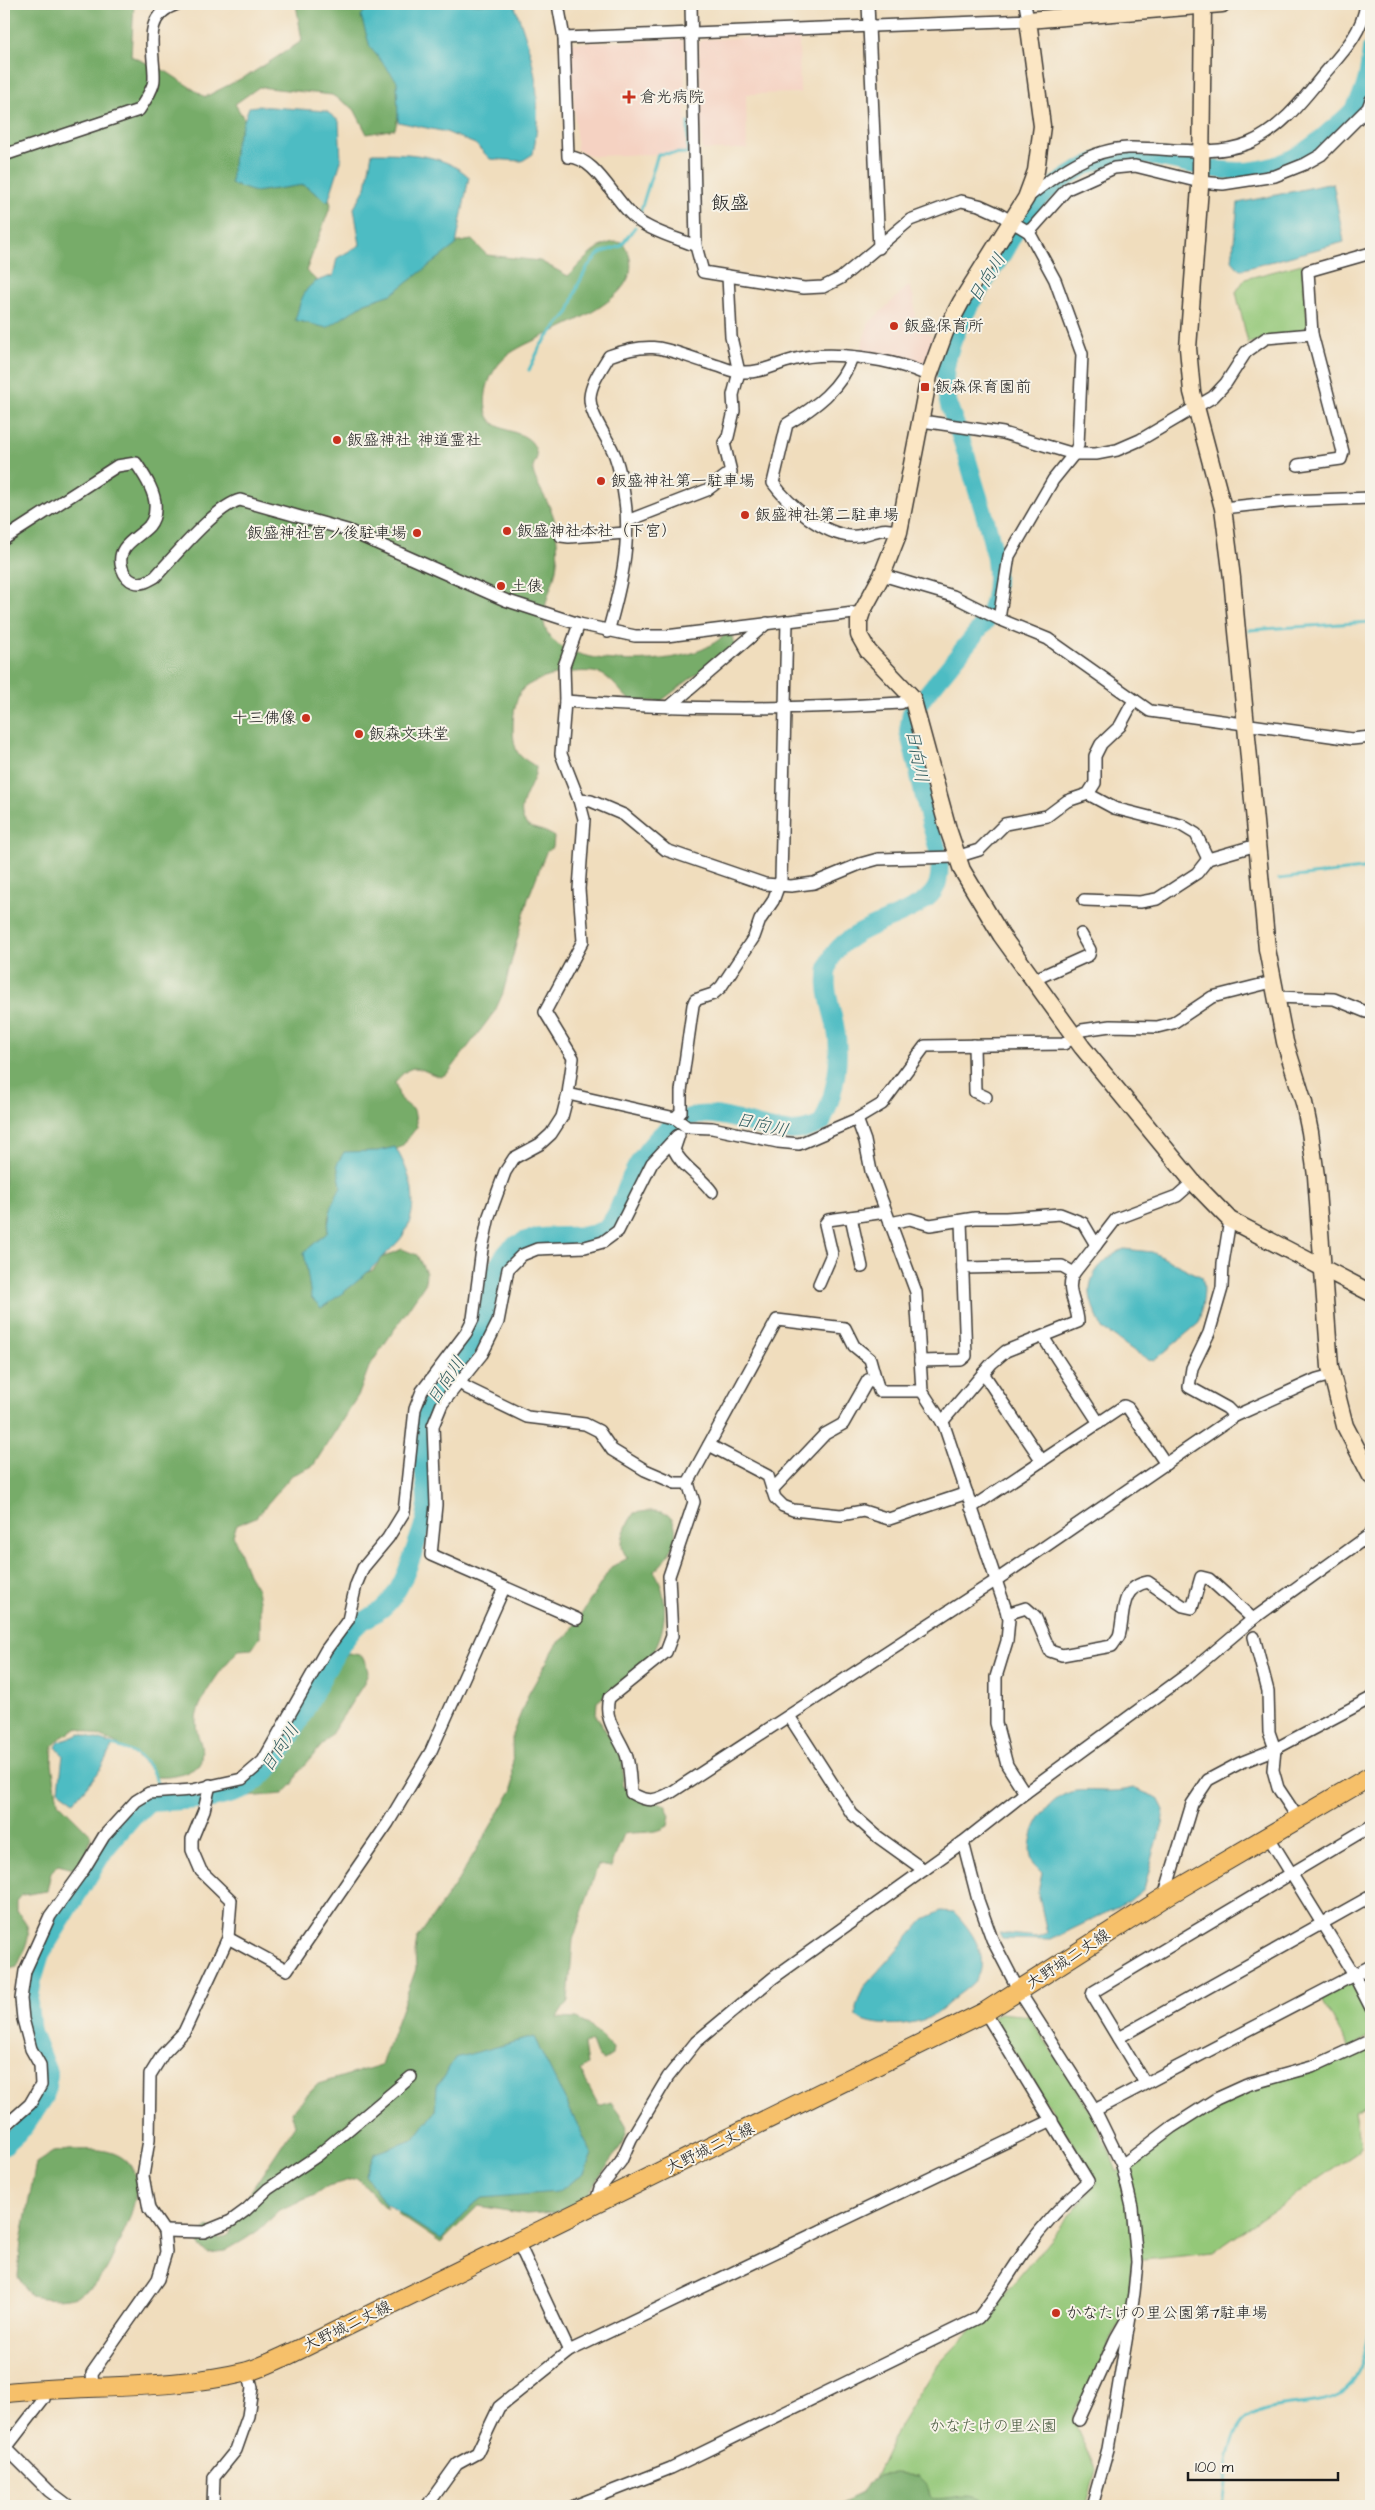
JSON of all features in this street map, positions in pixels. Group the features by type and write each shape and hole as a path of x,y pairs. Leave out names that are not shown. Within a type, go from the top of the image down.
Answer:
{"main road":[{"name":"大野城二丈線","path":"4,2393 43,2388 199,2381 248,2371 288,2355 985,2012 1168,1895 1371,1776"}],"street":[{"path":"4,155 139,110 154,81 150,47 153,27 159,16 177,4"},
{"path":"558,4 564,38 568,157 577,156 591,165 618,199 640,222 696,246"},
{"path":"691,4 696,246 703,272 804,288 823,287 841,278 910,220 961,201 979,205 1028,232 1055,280 1082,354 1078,445 1074,454 1053,480 1009,556 999,619"},
{"path":"868,4 879,248"},
{"path":"1025,4 1042,126 1036,171 1026,198 960,302 945,332 929,376 922,421 899,532 882,575 862,612 859,621 859,635 868,651 912,699 951,857 1033,980 1074,1036 1193,1182 1230,1220 1371,1293"},
{"path":"564,38 869,28 1028,20 1222,4"},
{"path":"1026,198 1073,164 1103,152 1127,148 1201,153 1225,150 1249,143 1280,125 1353,39 1363,22 1366,4"},
{"path":"1203,5 1201,178 1188,348 1196,409 1223,508 1273,989 1310,1132 1316,1176 1332,1376 1345,1426 1371,1476"},
{"path":"1028,232 1067,189 1114,168 1134,166 1201,178 1223,184 1275,176 1306,164 1321,155 1368,108 1371,100"},
{"path":"1298,465 1341,459 1343,452 1312,334 1308,271 1371,253"},
{"path":"627,521 707,490 731,472 724,443 728,437 734,411 733,395 739,372 730,328 728,276"},
{"path":"922,421 1003,432 1074,454 1096,454 1117,450 1196,409 1213,397 1226,382 1246,352 1266,338 1312,334"},
{"path":"608,632 623,568 627,521 615,455 593,412 590,398 594,383 609,356 651,346 739,372 768,370 792,360 812,357 866,357 900,365 929,376"},
{"path":"852,357 847,373 814,408 787,424 773,483 783,498 833,531 852,537 888,528 899,532"},
{"path":"4,539 117,466 136,463 153,495 156,506 154,518 149,526 127,544 122,552 121,566 125,576 133,582 144,583 155,577 214,516 234,501 240,500 347,530 505,600 608,632 635,636 666,636 766,622 862,612"},
{"path":"1223,508 1288,501 1371,498"},
{"path":"561,536 626,533"},
{"path":"882,575 953,596 999,619 1048,639 1150,711 1352,739 1371,737"},
{"path":"676,1118 681,1112 681,1091 695,1000 713,994 721,987 754,937 760,920 773,901 781,879 783,709 787,620"},
{"path":"669,707 766,622"},
{"path":"4,2127 30,2104 40,2085 40,2066 31,2049 20,1999 25,1971 50,1916 84,1869 104,1836 136,1801 149,1793 192,1790 242,1779 263,1761 326,1650 348,1620 356,1585 364,1568 388,1538 404,1512 415,1409 422,1391 466,1333 473,1319 489,1216 505,1172 514,1158 540,1144 551,1134 562,1116 568,1094 573,1058 545,1012 582,941 578,889 584,819 579,800 561,754 565,701 564,666 579,624"},
{"path":"565,701 669,707 783,709 901,702 912,699"},
{"path":"579,800 600,804 624,815 666,850 765,884 791,886 814,883 860,864 878,859 951,857 979,850 1006,824 1047,816 1067,801 1088,794 1095,783 1095,756 1101,744 1120,726 1134,700"},
{"path":"1088,794 1114,808 1181,825 1196,834 1208,859"},
{"path":"1084,900 1140,902 1157,898 1197,873 1208,859 1257,844"},
{"path":"1033,980 1089,955 1090,950 1081,934"},
{"path":"568,1094 676,1118 687,1126 712,1128 778,1142 799,1144 857,1119 882,1104 925,1046 1064,1044 1082,1030 1110,1026 1157,1027 1173,1023 1212,998 1273,989 1334,999 1366,1012 1371,1011"},
{"path":"974,1045 975,1092 986,1097"},
{"path":"857,1119 865,1141 871,1171 916,1292 922,1391 942,1422 1007,1614 1007,1641 996,1677 996,1722 1007,1765 1025,1793"},
{"path":"577,1619 431,1555 436,1505 433,1426 442,1404 461,1384 482,1354 498,1322 508,1268 522,1255 537,1249 586,1247 603,1242 618,1231 652,1162 687,1126"},
{"path":"677,1136 674,1150 678,1159 706,1184 712,1192"},
{"path":"942,1422 983,1373 1006,1351 1078,1322 1070,1281 1074,1273 1116,1219 1177,1196 1193,1182"},
{"path":"819,1284 832,1254 825,1224 828,1220 851,1217 910,1219 930,1226 975,1218 1060,1214 1083,1223 1096,1245"},
{"path":"851,1217 862,1267"},
{"path":"1230,1220 1223,1263 1222,1288 1209,1333 1192,1368 1189,1387 1227,1408 1235,1416"},
{"path":"920,1361 961,1360 966,1356 961,1221"},
{"path":"963,1268 1062,1266 1074,1273"},
{"path":"922,1391 879,1391 870,1359 854,1346 845,1328 776,1320 688,1483 694,1502 670,1576 672,1636 666,1652 609,1698 607,1706 609,1721 627,1755 631,1794 648,1801 657,1800 996,1581 1235,1416 1317,1379 1332,1376"},
{"path":"1043,1337 1099,1423"},
{"path":"441,1368 461,1384 527,1417 585,1424 598,1431 612,1450 645,1470 675,1483 688,1483"},
{"path":"983,1373 1042,1461"},
{"path":"772,1490 825,1434 843,1424 868,1380 877,1384"},
{"path":"971,1508 1124,1406 1128,1408 1166,1464"},
{"path":"709,1445 768,1476 772,1490 779,1502 793,1510 841,1515 863,1511 889,1519 966,1493"},
{"path":"594,2205 600,2188 621,2161 631,2138 668,2077 696,2042 773,1978 963,1842 1025,1793 1190,1673 1253,1619 1371,1534"},
{"path":"1007,1614 1026,1608 1035,1616 1050,1651 1062,1655 1112,1646 1118,1636 1122,1607 1140,1584 1148,1582 1183,1606 1192,1608 1201,1577 1209,1579 1253,1619"},
{"path":"228,1938 287,1970 388,1823 431,1751 504,1588"},
{"path":"1254,1637 1268,1692 1269,1732 1275,1749 1273,1770 1278,1788 1298,1818"},
{"path":"1168,1895 1166,1890 1192,1804 1208,1780 1240,1762 1275,1749 1371,1698"},
{"path":"789,1716 852,1814 878,1837 924,1870"},
{"path":"93,2386 92,2373 158,2279 166,2252 164,2231 149,2210 143,2176 149,2140 150,2075 163,2054 184,2032 228,1938 231,1900 201,1871 192,1850 192,1839 204,1810 210,1785"},
{"path":"1144,2083 1092,1995 1093,1992 1290,1872 1371,1826"},
{"path":"1268,1836 1354,1975 1371,2008"},
{"path":"963,1842 978,1900 992,1939 1019,1991 1095,2110 1122,2165 1132,2208 1137,2262 1108,2449 1092,2506"},
{"path":"1118,2038 1371,1896"},
{"path":"1095,2110 1371,1966"},
{"path":"574,2506 671,2468 978,2318 1031,2243 1070,2196 1088,2181 985,2012"},
{"path":"1122,2165 1172,2127 1216,2099 1247,2085 1312,2067 1371,2040"},
{"path":"164,2231 204,2232 231,2221 268,2189 317,2156 411,2077"},
{"path":"427,2506 457,2464 477,2453 499,2407 569,2351 1052,2120"},
{"path":"518,2242 569,2351"},
{"path":"1079,2420 1116,2338 1130,2314"},
{"path":"212,2506 214,2477 236,2450 248,2416 252,2388 248,2371"},
{"path":"43,2388 44,2399 5,2450 49,2491 70,2506"}],"shaded area":[{"name":"倉光病院","path":"799,37 800,93 746,94 747,149 702,150 699,43 703,39"},
{"name":"倉光病院","path":"684,40 686,153 592,156 577,150 570,43"},
{"name":"飯盛保育所","path":"907,287 910,287 914,298 915,317 923,329 937,341 927,368 914,362 862,351 863,340 869,323"}],"green space":[{"path":"4,4 134,4 131,56 167,72 205,97 252,73 302,41 296,4 382,4 406,84 395,129 367,134 354,109 332,95 259,87 235,104 248,125 305,181 327,191 331,205 306,271 332,294 434,246 472,240 487,255 540,261 568,276 600,247 615,242 623,243 631,264 626,282 612,298 592,312 508,355 497,366 487,386 485,401 489,417 500,427 523,436 535,447 537,457 533,467 534,473 555,523 557,563 545,609 544,625 547,632 558,644 574,652 595,658 618,660 664,659 698,651 719,640 730,631 735,645 661,701 632,702 605,676 587,672 562,674 538,680 522,690 514,712 513,731 515,747 524,759 536,767 523,803 522,817 529,826 547,832 554,837 553,847 546,852 528,899 503,993 495,1011 449,1072 441,1077 413,1068 395,1082 400,1099 414,1110 417,1127 403,1145 343,1188 334,1209 329,1215 328,1222 352,1279 373,1270 382,1258 402,1249 417,1255 426,1273 425,1284 369,1367 359,1394 313,1466 292,1475 256,1517 237,1525 233,1535 248,1574 257,1589 260,1606 260,1637 252,1649 239,1650 233,1656 212,1684 200,1705 196,1723 202,1751 200,1765 179,1775 156,1777 141,1760 131,1753 111,1741 78,1728 62,1737 53,1746 52,1764 58,1802 91,1835 87,1856 74,1869 58,1865 51,1872 47,1891 22,1895 17,1901 17,1912 27,1925 28,1938 17,1967 4,1971"},
{"path":"1302,264 1308,325 1304,331 1248,343 1236,292 1245,279"},
{"path":"661,1512 668,1515 673,1521 675,1529 673,1545 669,1553 654,1571 663,1591 663,1626 656,1647 650,1656 632,1674 597,1702 596,1715 623,1759 623,1786 665,1805 670,1815 668,1826 663,1829 652,1832 624,1834 611,1867 598,1865 573,1940 568,2001 557,2018 576,2019 591,2026 613,2048 612,2055 604,2060 597,2055 592,2042 584,2045 587,2065 580,2070 599,2106 611,2102 626,2125 626,2133 618,2151 590,2191 588,2199 558,2212 526,2214 478,2206 441,2243 396,2213 401,2207 435,2113 385,2198 387,2209 357,2178 328,2186 315,2195 280,2210 259,2230 244,2240 225,2251 208,2253 200,2247 198,2236 209,2227 217,2234 219,2239 229,2235 241,2206 295,2125 291,2112 318,2084 381,2065 416,1969 415,1952 417,1939 457,1882 513,1789 512,1735 529,1693 557,1644 569,1634 611,1567 628,1558 624,1553 622,1541 625,1530 634,1513"},
{"path":"348,1653 360,1655 365,1659 368,1672 363,1685 330,1736 298,1773 293,1784 283,1794 246,1797 273,1768 330,1672"},
{"path":"1352,1981 1371,2019 1371,2037 1349,2048 1321,1998"},
{"name":"かなたけの里公園","path":"1000,2013 1029,2016 1066,2072 1100,2130 1117,2171 1188,2123 1245,2090 1371,2042 1371,2102 1355,2110 1361,2146 1358,2152 1212,2253 1132,2261 1128,2302 1091,2385 1072,2414 1096,2470 1086,2506 847,2506 869,2489 898,2428 934,2369 999,2301 1097,2182 992,2016"},
{"path":"100,2150 117,2155 128,2162 134,2173 136,2185 132,2212 111,2261 93,2286 73,2297 51,2299 30,2296 18,2277 21,2241 36,2163 53,2152"},
{"path":"880,2475 919,2476 927,2484 931,2498 969,2496 983,2500 989,2506 835,2506 862,2493 868,2483"}],"water":[{"path":"370,4 514,4 527,41 535,77 537,114 533,154 522,161 490,159 475,144 446,132 398,122 397,81 370,47 361,16"},
{"path":"249,107 326,111 339,121 341,161 328,202 304,185 255,192 231,184 235,145"},
{"path":"372,153 410,154 436,159 459,169 469,177 456,245 392,294 365,303 327,328 295,320 306,290 316,282 333,276 337,258 360,245 354,208 366,187"},
{"path":"1333,183 1344,242 1240,270 1232,261 1238,203"},
{"path":"395,1147 406,1167 412,1189 412,1212 404,1234 354,1284 321,1308 311,1297 304,1252 327,1233 331,1206 341,1186 337,1164 344,1152 378,1151"},
{"path":"1124,1249 1152,1252 1202,1277 1204,1294 1199,1323 1154,1361 1140,1355 1102,1329 1092,1304 1091,1283 1098,1269 1110,1257"},
{"path":"81,1734 112,1744 112,1747 98,1773 74,1801 59,1790 63,1755 56,1747 59,1742"},
{"path":"1133,1788 1158,1798 1164,1810 1144,1889 1128,1902 1050,1940 1002,1939 999,1933 1038,1937 1047,1933 1038,1892 1042,1873 1033,1861 1030,1847 1034,1829 1048,1807 1061,1796 1076,1791 1118,1791"},
{"path":"941,1911 954,1912 965,1924 975,1940 981,1956 980,1973 976,1979 934,2015 917,2022 883,2024 873,2023 856,2016 856,2007 863,1988 924,1919"},
{"path":"534,2037 592,2154 584,2174 557,2192 483,2198 472,2205 441,2240 386,2204 365,2175 375,2153 413,2140 435,2111 437,2087 455,2058"}],"waterway":[{"name":"日向川","path":"4,2146 25,2127 45,2097 49,2075 32,2031 29,2005 33,1980 41,1954 105,1850 134,1816 150,1803 213,1799 233,1794 247,1789 268,1771 291,1737 320,1681 342,1645 354,1629 382,1609 399,1588 410,1562 425,1516 426,1501 421,1435 427,1410 441,1386 475,1340 484,1319 495,1271 505,1254 516,1244 529,1239 584,1235 596,1233 606,1227 616,1214 640,1160 659,1136 676,1123 693,1116 711,1115 785,1131 804,1130 822,1123 831,1099 838,1062 837,1037 827,987 829,964 837,950 850,938 919,904 931,894 938,882 940,866 938,850 908,731 911,713 986,621 992,605 996,573 995,558 988,526 946,396 947,364 957,330 1023,217 1038,199 1070,175 1094,162 1106,158 1140,155 1232,171 1249,171 1264,168 1293,158 1320,140 1353,110 1365,86 1371,49"},
{"path":"640,213 658,154 688,153 688,123"},
{"path":"529,370 541,345 569,312 578,285 588,266 600,253 621,246 635,227"},
{"path":"1249,630 1371,622"},
{"path":"1279,879 1371,868"},
{"path":"109,1745 125,1749 139,1757 151,1769 157,1784"},
{"path":"1222,2506 1230,2451 1243,2422 1255,2413 1269,2408 1319,2401 1334,2397 1347,2389 1359,2370 1371,2321"}],"place":[{"name":"倉光病院","path":"629,97"},
{"name":"飯盛保育所","path":"894,326"},
{"name":"飯森保育園前","path":"925,387"},
{"name":"飯盛神社 神道霊社","path":"337,440"},
{"name":"飯盛神社第一駐車場","path":"601,481"},
{"name":"飯盛神社第二駐車場","path":"745,515"},
{"name":"飯盛神社本社（下宮）","path":"507,531"},
{"name":"飯盛神社宮ノ後駐車場","path":"417,533"},
{"name":"土俵","path":"501,586"},
{"name":"十三佛像","path":"306,718"},
{"name":"飯森文珠堂","path":"359,734"},
{"name":"かなたけの里公園第7駐車場","path":"1056,2313"}],"district":[{"name":"飯盛","path":"730,203"}]}
